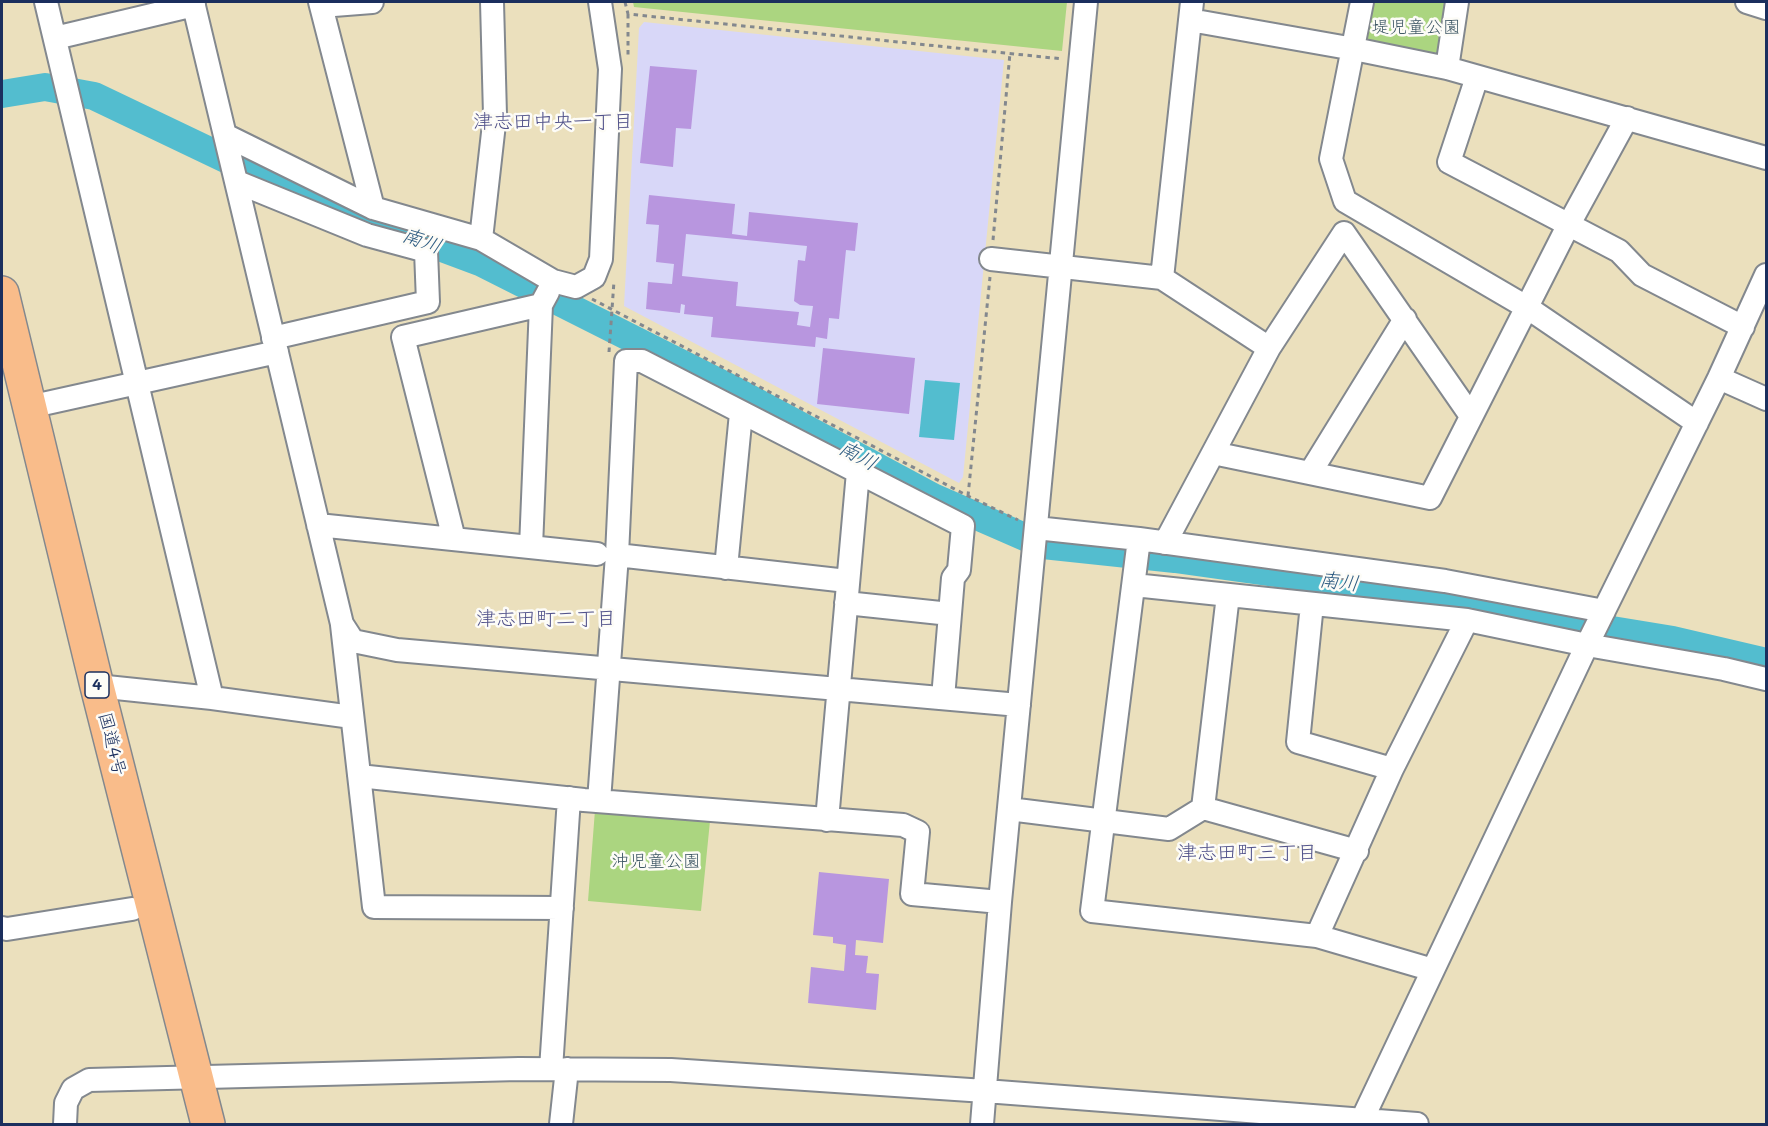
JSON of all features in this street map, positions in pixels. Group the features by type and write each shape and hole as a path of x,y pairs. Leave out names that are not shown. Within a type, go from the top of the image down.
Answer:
{"highway":[{"name":"国道4号","path":"2,292 97,686 186,1077 187,1125"},
{"name":"国道4号","path":"2,371 132,909 186,1077 208,1125"}],"street":[{"path":"46,2 212,698"},
{"path":"372,2 320,4 373,208"},
{"path":"481,239 495,115 492,2"},
{"path":"454,539 403,337 548,293 576,287 594,277 601,260 610,69 600,2"},
{"path":"981,1125 1000,902 1086,2"},
{"path":"1362,2 1331,159 1345,201 1528,308 1697,423"},
{"path":"1447,68 1457,2"},
{"path":"1747,2 1767,8"},
{"path":"55,38 193,3 342,624 374,907 562,908"},
{"path":"1162,278 1191,11 1447,68 1767,158"},
{"path":"1477,76 1449,162 1619,251 1642,275 1743,327"},
{"path":"1213,453 1430,498 1568,226 1627,118"},
{"path":"225,135 373,208 481,239 548,293"},
{"path":"237,182 367,235 426,251 428,302 425,332"},
{"path":"1165,543 1269,348 1344,233 1471,416"},
{"path":"992,259 1162,278 1269,348"},
{"path":"1361,1122 1587,645 1719,378 1767,275"},
{"path":"531,547 548,293"},
{"path":"29,407 137,383 428,302"},
{"path":"1310,473 1405,319"},
{"path":"599,801 608,668 607,554 626,362 642,361 963,526 959,570 953,578 943,698"},
{"path":"1719,378 1767,399"},
{"path":"726,568 741,413"},
{"path":"826,820 858,472"},
{"path":"318,525 847,581"},
{"path":"1036,528 1139,539 1445,581 1604,611"},
{"path":"1139,539 1092,911 1317,936 1433,970"},
{"path":"1134,585 1467,620 1767,679"},
{"path":"1203,808 1228,595"},
{"path":"846,603 950,614"},
{"path":"1312,604 1298,742 1392,769"},
{"path":"1317,936 1392,769 1467,620"},
{"path":"342,624 353,641 397,650 1019,705"},
{"path":"97,686 212,698 352,717"},
{"path":"359,776 599,801 903,825 918,832 912,894 1000,902"},
{"path":"561,1125 559,1069 562,908 569,798"},
{"path":"1009,809 1169,829 1203,808 1357,851"},
{"path":"2,928 132,909"},
{"path":"65,1125 66,1103 73,1089 89,1080 559,1069 671,1070 985,1091 1417,1125"}],"path":[{"path":"625,2 628,14 1080,62"},
{"path":"576,287 579,292 612,310 958,491 1036,528"},
{"path":"610,338 612,310"}],"shaded area":[{"path":"644,22 1004,60 963,477 959,483 624,306 639,28"}],"green space":[{"path":"633,2 1067,2 1062,51 634,7"},
{"name":"堤児童公園","path":"1368,2 1446,2 1437,52 1432,55 1365,43"},
{"name":"沖児童公園","path":"595,810 710,821 701,911 588,901"}],"water":[{"path":"925,380 960,383 954,440 919,437"}],"building":[{"path":"650,66 697,70 691,129 676,128 673,167 640,163"},
{"path":"649,195 735,204 732,234 747,236 749,212 858,223 855,251 846,250 839,319 829,318 827,339 816,337 815,347 711,337 713,317 684,314 685,305 681,304 680,313 646,309 648,282 672,284 674,264 656,262 659,225 646,224","holes":["686,234 807,246 805,261 798,260 794,301 800,305 813,306 810,327 797,325 799,312 736,306 738,282 682,276"]},
{"path":"823,348 915,358 909,414 817,404"},
{"path":"819,872 889,879 883,943 856,940 855,955 868,956 866,973 879,974 876,1010 808,1003 811,967 844,971 846,945 833,943 833,937 813,935"}],"waterway":[{"name":"南川","path":"2,94 45,87 94,96 249,170 348,213 482,263 736,391 933,497 1043,545 1175,559 1368,586 1673,640 1766,662"}],"district":[{"name":"津志田中央一丁目","path":"553,122"},
{"name":"津志田町二丁目","path":"546,619"},
{"name":"津志田町三丁目","path":"1247,853"}]}
